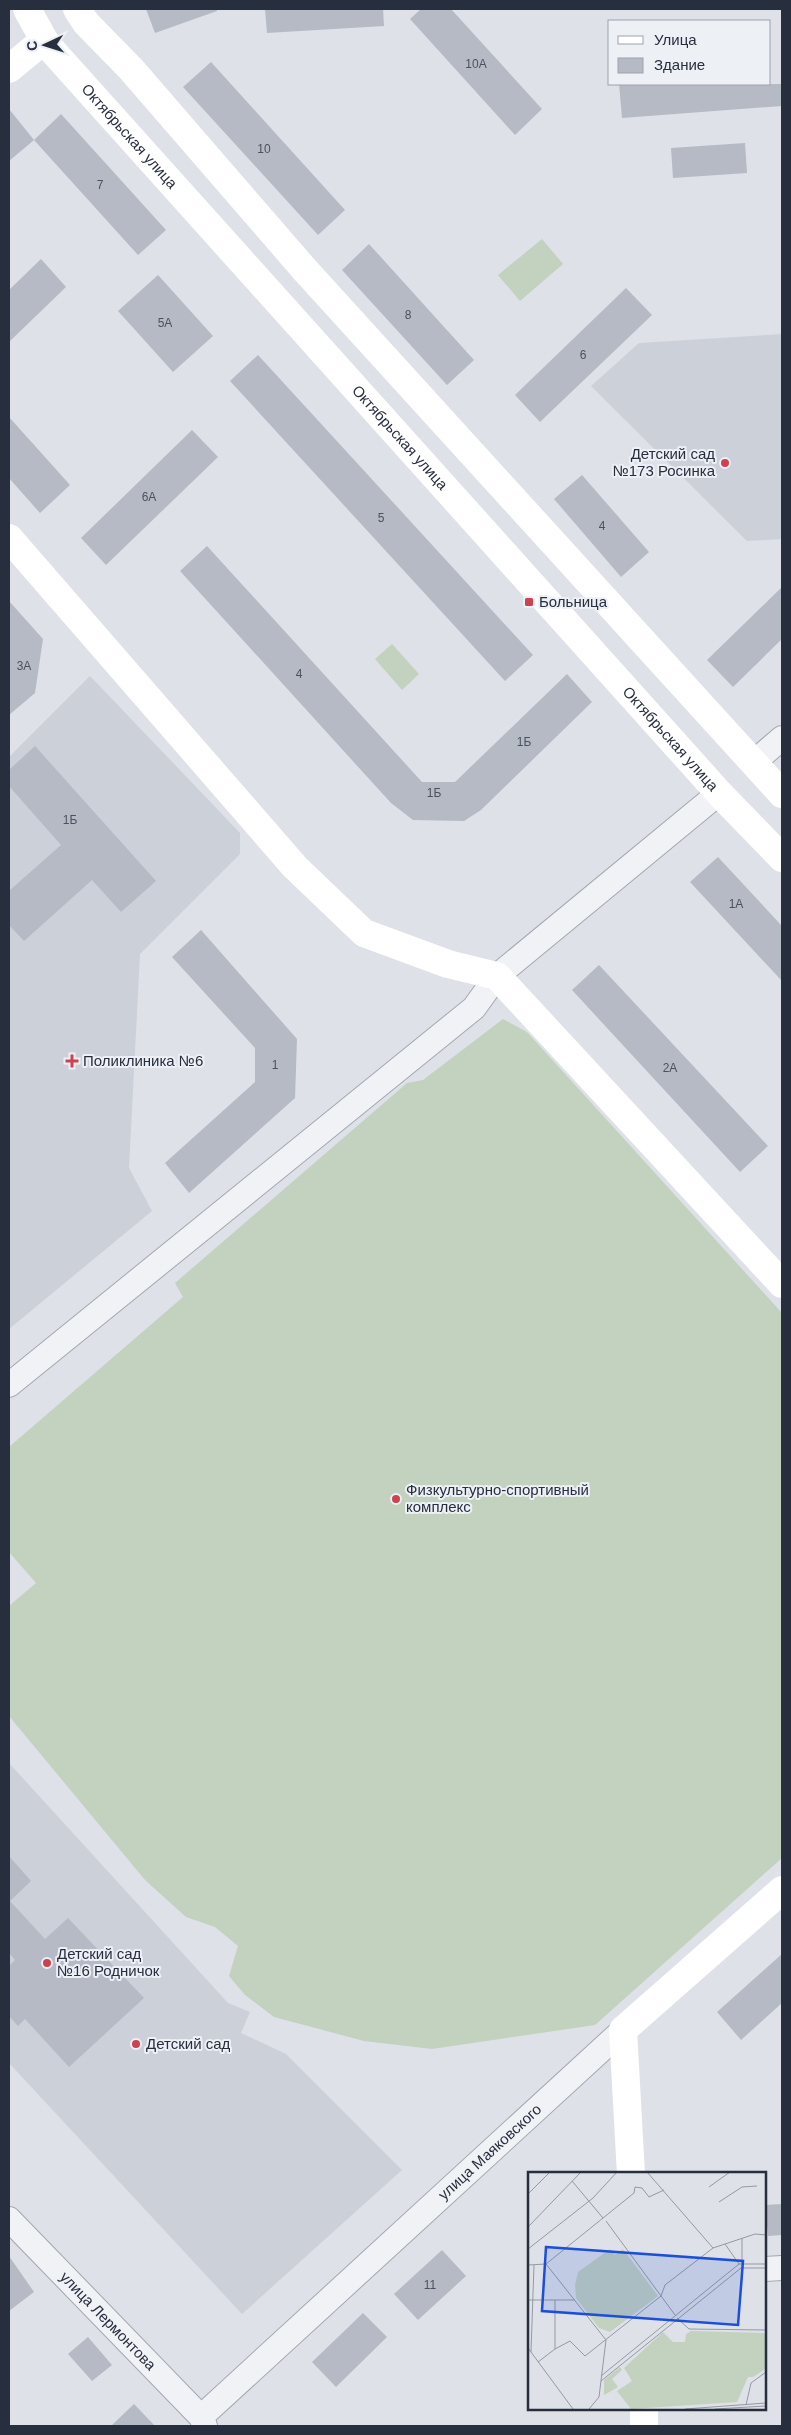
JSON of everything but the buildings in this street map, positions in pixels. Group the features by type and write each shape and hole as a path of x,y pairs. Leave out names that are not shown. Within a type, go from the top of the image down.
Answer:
{"street":[{"name":"Октябрьская улица","path":"27,9 44,40 719,793 782,858"},
{"path":"77,9 86,23 131,69 305,270 782,794"},
{"path":"9,69 44,40"},
{"path":"9,538 295,867 364,934 448,964 497,976 782,1284"},
{"path":"754,763 782,738"},
{"path":"9,1385 474,1008 497,976 719,793"},
{"name":"улица Маяковского","path":"203,2422 623,2030 782,1890"},
{"path":"623,2030 631,2172"},
{"name":"улица Лермонтова","path":"9,2219 203,2422"},
{"path":"766,2269 782,2268"},
{"path":"644,2410 644,2426"}],"shaded area":[{"name":"Детский сад №173 Росинка","path":"782,334 782,539 747,541 591,386 639,343"},
{"name":"Поликлиника №6","path":"90,676 240,833 240,854 140,954 129,1168 152,1211 9,1329 9,757"},
{"name":"Детский сад","path":"9,1763 228,2003 250,2012 241,2033 286,2054 402,2170 242,2314 9,2063"}],"green space":[{"path":"542,239 563,264 520,301 498,275"},
{"path":"392,644 419,674 402,690 375,659"},
{"name":"Физкультурно-спортивный комплекс","path":"503,1019 527,1032 782,1313 782,1858 595,2025 432,2049 364,2041 274,2017 245,1995 229,1976 238,1946 215,1927 186,1917 145,1880 9,1716 9,1606 36,1583 9,1552 9,1447 183,1297 175,1283 407,1083 423,1080"}],"place":[{"name":"Детский сад №173 Росинка","path":"725,463"},
{"name":"Больница","path":"529,602"},
{"name":"Поликлиника №6","path":"72,1061"},
{"name":"Физкультурно-спортивный комплекс","path":"396,1499"},
{"name":"Детский сад №16 Родничок","path":"47,1963"},
{"name":"Детский сад","path":"136,2044"}]}
